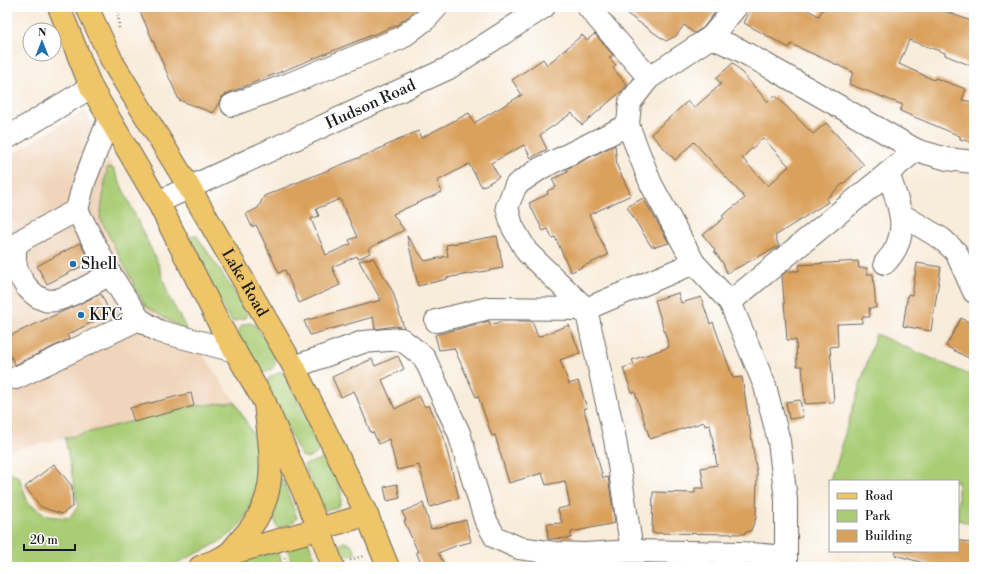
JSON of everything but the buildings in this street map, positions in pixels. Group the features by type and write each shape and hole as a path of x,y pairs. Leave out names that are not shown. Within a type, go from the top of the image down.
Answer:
{"main road":[{"path":"59,7 91,87 158,202 235,351 265,403 319,528 333,567"},
{"name":"Lake Road","path":"87,7 113,63 189,187 294,367 367,515 388,567"},
{"path":"226,555 251,529 261,514 268,498 272,468 265,403"},
{"path":"200,567 226,555 367,515"}],"street":[{"path":"232,105 289,84 401,38 426,19 437,7"},
{"name":"Hudson Road","path":"158,202 449,68 544,7"},
{"path":"588,7 649,78"},
{"path":"294,367 363,342 401,339 424,358 427,364 459,433 486,519 495,536 519,548 555,553 585,554 632,551 741,553 786,562 786,500 778,441 765,386 730,302 694,263 651,184 628,125 630,102 649,78 711,37 736,7"},
{"path":"711,37 740,50 916,150 947,159 974,162"},
{"path":"7,138 91,87"},
{"path":"109,119 84,182 77,210 110,274 139,319 158,331 235,351"},
{"path":"628,125 541,168 516,185 507,207 512,226 527,252 586,309 615,438 632,551"},
{"path":"730,302 916,150"},
{"path":"885,263 899,244 902,215 888,173"},
{"path":"77,210 25,238 16,245 14,259 17,270 33,294 46,301 61,299 110,274"},
{"path":"902,215 942,240 956,252 974,292"},
{"path":"436,321 489,308 586,309 694,263"},
{"path":"16,378 139,319"}],"shaded area":[{"path":"85,110 159,266 169,297 188,332 235,402 194,406 7,452 7,158"}],"green space":[{"path":"107,168 113,168 159,266 169,297 188,332 145,306 100,218"},
{"path":"193,235 197,236 245,308 247,315 245,318 232,322 227,315 189,240"},
{"path":"250,323 255,325 274,353 276,361 271,370 265,372 258,369 238,334 242,326"},
{"path":"876,334 974,377 974,525 959,520 959,480 830,480"},
{"path":"279,372 282,372 286,377 320,444 318,452 310,457 307,458 301,456 266,386 269,378"},
{"path":"235,402 256,442 261,464 258,486 251,507 239,526 230,535 172,567 7,567 7,471 19,477 28,503 48,516 69,518 78,506 65,438 194,406"},
{"path":"327,457 340,487 341,499 340,505 334,509 326,510 321,507 304,465"},
{"path":"282,477 297,518 291,524 278,529 272,512"},
{"path":"307,537 316,564 306,567 293,567 287,547"},
{"path":"343,542 351,544 356,553 339,559 337,547"},
{"path":"277,546 283,567 224,567"}],"place":[{"name":"Shell","path":"73,264"},
{"name":"KFC","path":"81,315"}]}
